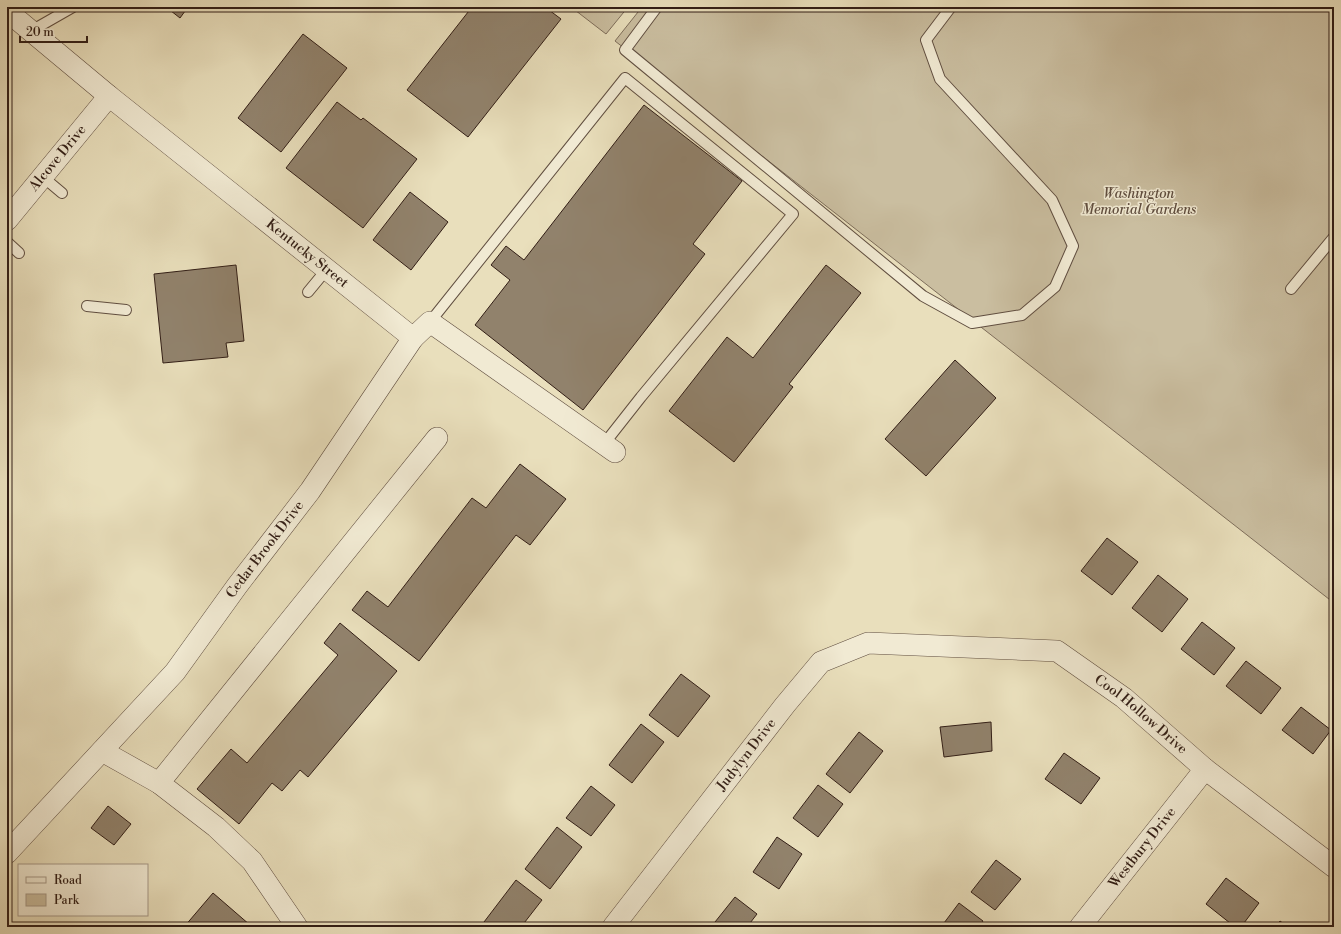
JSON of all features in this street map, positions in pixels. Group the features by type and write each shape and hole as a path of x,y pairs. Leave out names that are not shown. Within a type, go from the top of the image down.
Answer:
{"street":[{"name":"Kentucky Street","path":"7,11 109,96 413,338"},
{"name":"Alcove Drive","path":"7,220 109,96"},
{"path":"413,338 430,322 610,448"},
{"name":"Cedar Brook Drive","path":"7,853 175,672 237,586 310,491 413,338"},
{"path":"159,783 437,438"},
{"name":"Judylyn Drive","path":"614,927 785,705 821,662 868,643 916,645"},
{"name":"Cool Hollow Drive","path":"916,645 1057,651 1124,698 1205,769 1334,867"},
{"path":"102,751 159,783 216,827 252,861 296,927"},
{"name":"Westbury Drive","path":"1080,927 1205,769"}],"lane":[{"path":"31,31 73,7"},
{"path":"657,7 625,50 923,296 972,323 1022,315 1055,287 1073,246 1052,200 940,79 926,40 951,7"},
{"path":"430,322 625,78 793,214 641,397 610,448"},
{"path":"43,177 62,193"},
{"path":"1291,289 1334,237"},
{"path":"7,242 19,253"},
{"path":"308,292 327,269"},
{"path":"87,306 126,310"}],"green space":[{"path":"571,7 628,7 606,34"},
{"name":"Washington Memorial Gardens","path":"642,7 1334,7 1334,603 615,41"}],"building":[{"path":"166,7 188,7 180,18"},
{"path":"472,7 545,7 561,19 468,137 407,90"},
{"path":"303,34 347,68 281,152 238,118"},
{"path":"337,102 361,120 363,118 417,159 363,228 286,168"},
{"path":"644,105 742,181 693,244 705,254 583,410 475,325 510,280 491,265 506,246 524,260"},
{"path":"410,192 448,222 411,270 373,240"},
{"path":"236,265 244,341 226,343 228,357 163,363 154,274"},
{"path":"826,265 861,293 789,384 793,387 734,462 669,411 727,337 753,358"},
{"path":"955,360 996,398 926,476 885,439"},
{"path":"520,464 566,499 530,545 516,535 419,661 352,610 367,591 388,607 472,498 486,508"},
{"path":"1107,538 1138,562 1112,595 1081,571"},
{"path":"1158,575 1188,599 1162,632 1132,608"},
{"path":"1202,622 1235,648 1214,675 1181,649"},
{"path":"340,623 397,671 308,777 300,770 282,791 272,783 239,824 197,789 231,749 247,763 338,655 324,643"},
{"path":"1246,661 1281,688 1261,714 1226,686"},
{"path":"681,674 710,696 678,737 649,715"},
{"path":"1301,707 1331,730 1313,754 1282,730"},
{"path":"991,722 992,751 944,757 940,727"},
{"path":"641,724 664,742 632,783 609,765"},
{"path":"859,732 883,751 850,793 826,774"},
{"path":"1064,753 1100,778 1081,804 1045,779"},
{"path":"818,785 843,804 818,837 793,818"},
{"path":"591,786 615,805 591,836 566,818"},
{"path":"108,806 131,824 114,845 91,828"},
{"path":"557,827 582,847 550,889 525,869"},
{"path":"777,837 802,854 779,889 753,872"},
{"path":"996,860 1021,879 995,910 971,892"},
{"path":"1226,878 1259,903 1241,927 1235,927 1206,904"},
{"path":"516,880 542,900 521,927 491,927 484,922"},
{"path":"213,893 250,925 248,927 184,927"},
{"path":"735,897 757,914 747,927 711,927"},
{"path":"959,903 983,921 979,927 941,927"},
{"path":"1280,921 1288,927 1275,927"}]}
